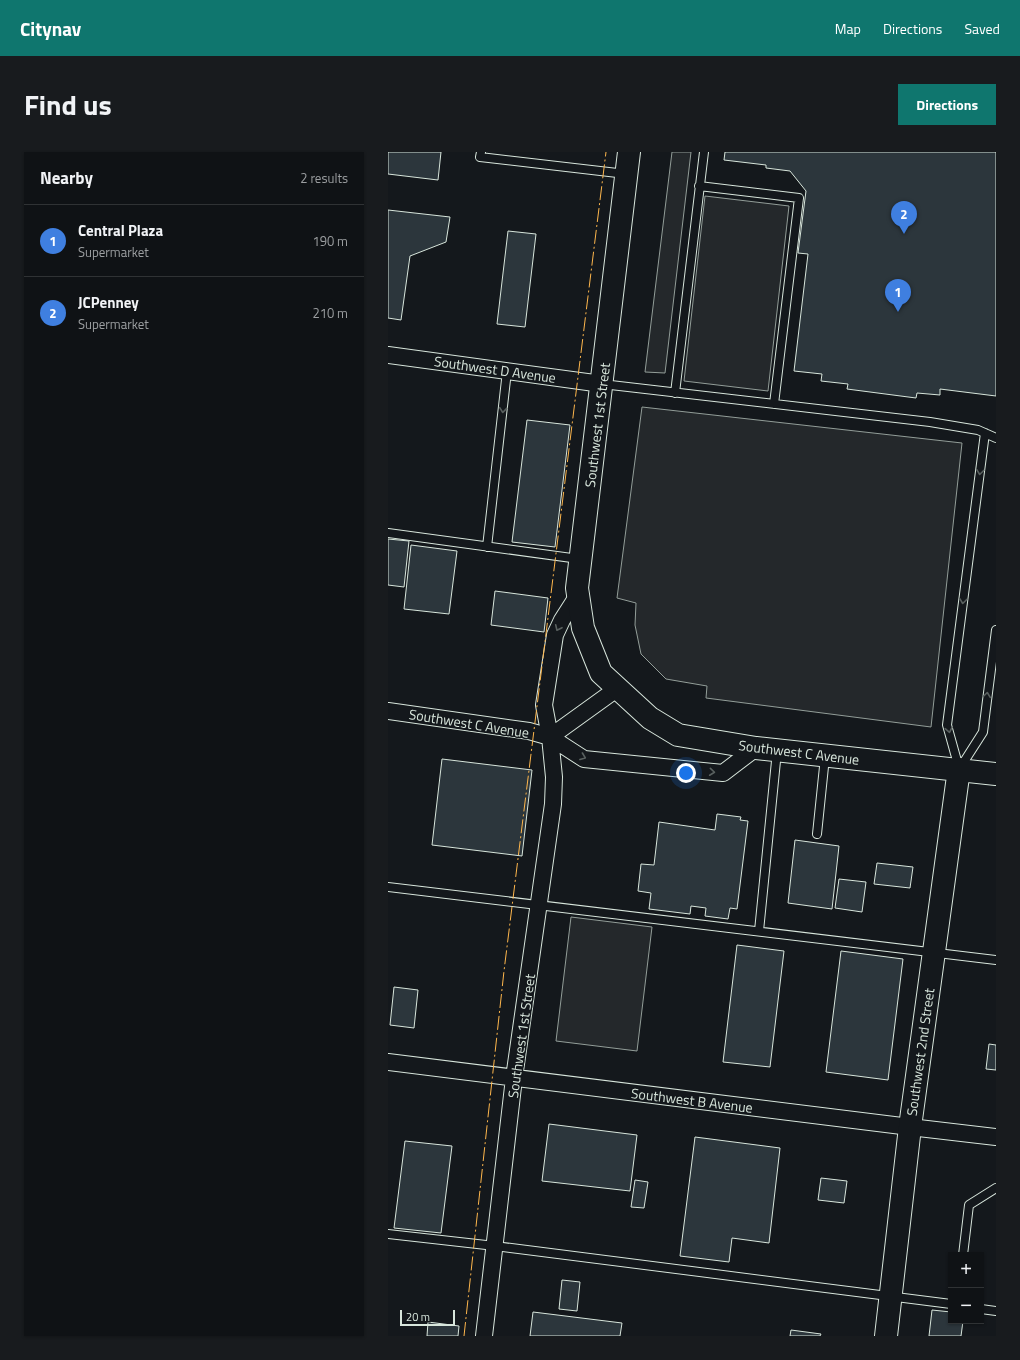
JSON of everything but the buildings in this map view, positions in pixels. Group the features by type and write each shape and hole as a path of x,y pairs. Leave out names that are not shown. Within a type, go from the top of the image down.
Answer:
{"main road":[{"name":"Southwest 1st Street","path":"618,688 601,673 583,628 577,588 629,152"},
{"name":"Southwest C Avenue","path":"618,688 650,718 678,735 756,748 996,774"},
{"name":"Southwest 2nd Street","path":"886,1336 910,1127 959,769"}],"street":[{"name":"Southwest D Avenue","path":"388,355 602,384"},
{"name":"Southwest 1st Street","path":"484,1336 514,1078 553,804 554,777 550,737 544,705 555,635 562,620 578,595"},
{"path":"550,737 618,688"},
{"name":"Southwest C Avenue","path":"388,711 529,731 550,737 584,759 723,773 756,748"},
{"name":"Southwest B Avenue","path":"388,1062 996,1137"}],"lane":[{"path":"481,152 480,156 626,174"},
{"path":"675,392 704,152"},
{"path":"700,186 799,198 774,404"},
{"path":"488,547 507,371"},
{"path":"602,384 930,422 978,430 996,438"},
{"path":"959,769 948,725 985,433"},
{"path":"388,533 581,559"},
{"path":"959,769 983,732 996,630"},
{"path":"759,931 777,750"},
{"path":"817,834 825,755"},
{"path":"388,887 996,960"},
{"path":"963,1252 969,1205 996,1188"},
{"path":"388,1234 495,1246 948,1304"},
{"path":"984,1309 996,1311"}],"shaded area":[{"path":"672,152 691,152 665,373 645,372"},
{"path":"705,196 789,206 768,391 684,381"},
{"path":"642,407 962,443 931,727 706,698 707,686 666,679 641,654 635,625 636,603 617,598"},
{"path":"571,917 652,927 637,1051 556,1041"}],"power":[{"path":"464,1336 504,971 606,152"}],"place":[{"name":"JCPenney","path":"904,234"},
{"name":"Central Plaza","path":"898,312"}]}
